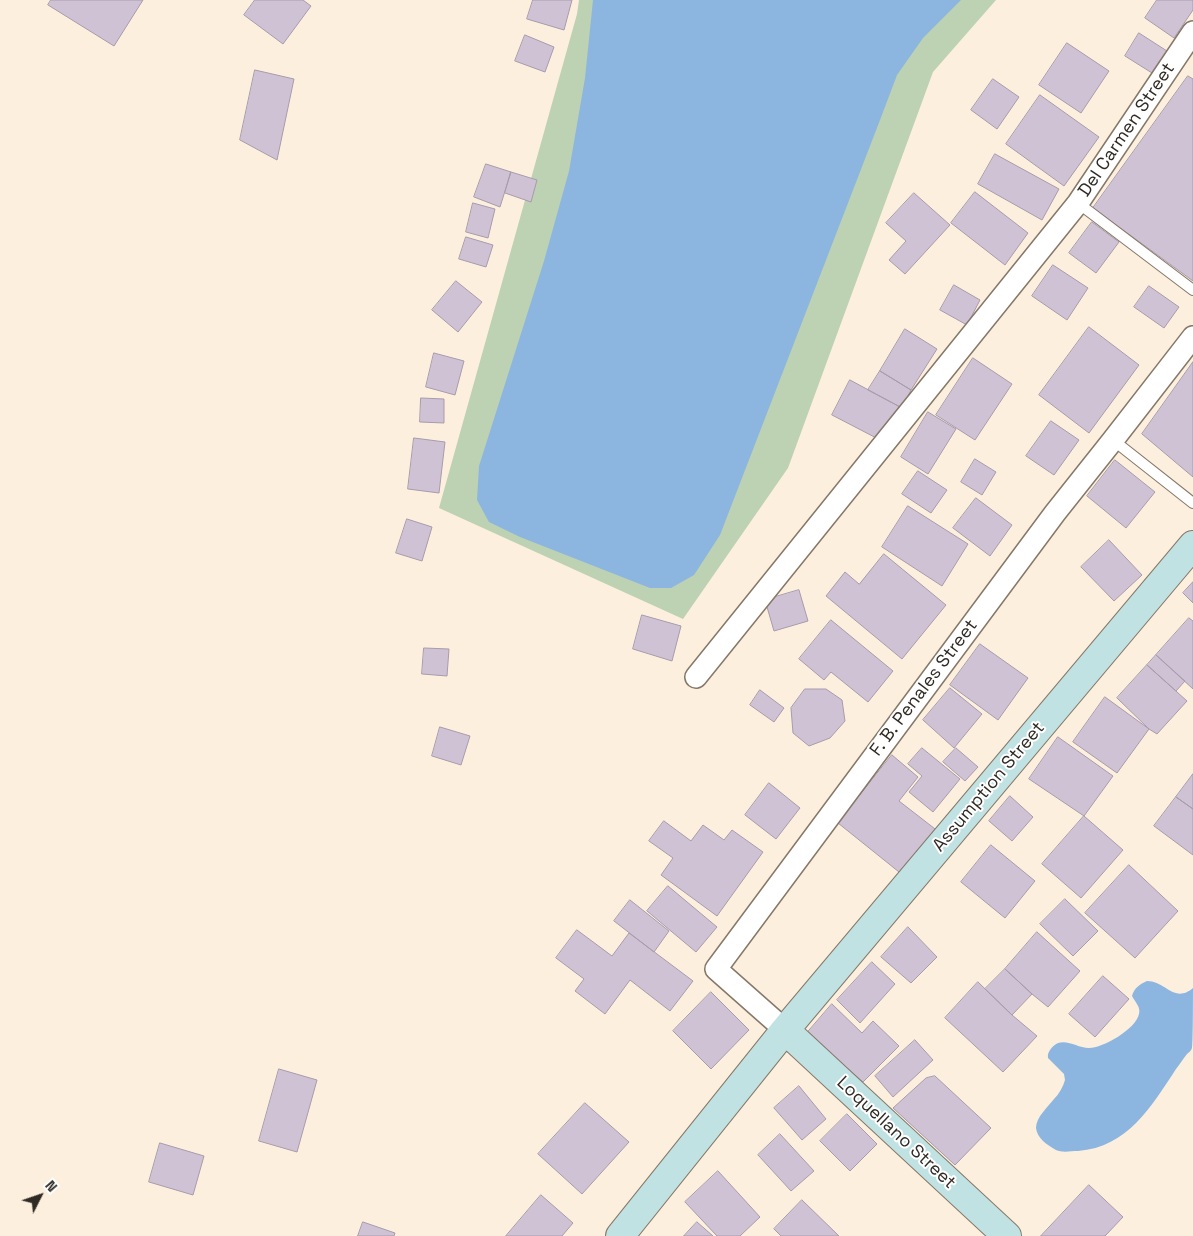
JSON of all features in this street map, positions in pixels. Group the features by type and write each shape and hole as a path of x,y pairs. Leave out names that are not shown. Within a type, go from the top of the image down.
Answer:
{"main road":[{"name":"Assumption Street","path":"620,1236 785,1030 1193,545"},
{"name":"Loquellano Street","path":"785,1030 1008,1236"}],"street":[{"name":"Del Carmen Street","path":"696,677 1078,202 1193,32"},
{"name":"F. B. Penales Street","path":"785,1030 716,969 1055,513 1193,336"}],"lane":[{"path":"1078,202 1193,290"},
{"path":"1113,440 1193,503"}],"green space":[{"path":"579,0 996,0 933,72 788,468 683,619 439,508 577,14"}],"water":[{"path":"593,0 961,0 923,38 897,75 720,535 694,575 671,588 650,588 520,537 489,522 477,500 479,466 544,261 569,171 585,78"},
{"path":"1147,981 1160,984 1180,994 1193,988 1192,1049 1147,1111 1124,1133 1111,1142 1096,1148 1078,1151 1056,1150 1040,1138 1036,1128 1040,1116 1059,1093 1065,1080 1064,1074 1048,1058 1049,1051 1056,1044 1062,1042 1089,1048 1102,1045 1118,1037 1137,1020 1139,1011 1132,996 1142,983"}],"building":[{"path":"51,0 143,0 114,46 48,5"},
{"path":"255,0 303,0 311,6 283,44 244,15"},
{"path":"533,0 572,0 564,30 527,19"},
{"path":"1157,0 1193,0 1193,10 1174,38 1145,18"},
{"path":"1139,33 1167,51 1152,73 1125,56"},
{"path":"525,35 554,47 545,72 515,61"},
{"path":"1067,43 1109,71 1081,113 1039,85"},
{"path":"255,70 294,79 277,160 240,140"},
{"path":"1188,76 1193,79 1193,281 1093,208"},
{"path":"993,79 1019,97 997,129 971,110"},
{"path":"1040,95 1099,137 1064,186 1006,144"},
{"path":"995,154 1059,189 1042,220 978,184"},
{"path":"486,164 511,172 500,207 474,197"},
{"path":"511,172 537,180 531,202 505,193"},
{"path":"975,192 1028,233 1005,265 951,223"},
{"path":"914,193 950,225 905,274 889,260 906,241 886,223"},
{"path":"473,203 495,209 488,238 466,232"},
{"path":"1092,222 1119,242 1096,273 1069,253"},
{"path":"466,237 493,245 486,267 459,259"},
{"path":"1053,265 1088,288 1067,320 1032,296"},
{"path":"456,281 482,302 458,332 432,310"},
{"path":"954,285 980,300 967,325 940,310"},
{"path":"1149,286 1179,307 1164,328 1134,307"},
{"path":"1089,327 1139,365 1089,433 1039,395"},
{"path":"905,329 937,349 911,390 880,371"},
{"path":"434,353 464,361 455,395 426,387"},
{"path":"973,358 1012,384 975,440 936,415"},
{"path":"1193,362 1193,477 1142,434"},
{"path":"880,371 911,390 902,408 868,390"},
{"path":"850,380 902,408 884,442 832,415"},
{"path":"421,398 444,399 444,423 420,422"},
{"path":"928,412 956,429 928,474 901,457"},
{"path":"1051,421 1079,440 1054,475 1026,456"},
{"path":"414,438 445,442 439,493 408,489"},
{"path":"975,459 996,472 982,495 961,482"},
{"path":"1115,460 1155,492 1126,528 1087,496"},
{"path":"918,471 947,490 931,513 902,494"},
{"path":"976,498 1012,525 990,556 953,528"},
{"path":"908,506 968,544 942,586 882,547"},
{"path":"407,519 432,527 422,561 396,553"},
{"path":"1109,540 1142,575 1114,601 1081,567"},
{"path":"884,554 946,605 902,659 826,596 845,572 859,584"},
{"path":"1193,582 1193,603 1183,593"},
{"path":"799,590 808,621 774,631 765,600"},
{"path":"642,615 681,626 672,661 633,649"},
{"path":"1189,618 1193,621 1193,689 1156,655"},
{"path":"831,620 893,671 868,702 831,672 824,680 799,659"},
{"path":"980,644 1028,678 998,720 950,685"},
{"path":"424,648 449,649 447,676 422,674"},
{"path":"1156,655 1185,681 1176,691 1147,665"},
{"path":"1147,665 1187,701 1157,734 1149,729 1117,698"},
{"path":"950,688 982,714 954,748 923,720"},
{"path":"805,689 826,689 842,700 845,721 830,738 809,746 793,733 791,708"},
{"path":"760,690 784,708 774,722 750,705"},
{"path":"1105,697 1149,729 1117,773 1073,742"},
{"path":"440,727 470,736 461,765 432,756"},
{"path":"1058,737 1113,776 1084,816 1029,779"},
{"path":"922,748 960,779 933,812 909,792 922,776 908,764"},
{"path":"956,748 978,767 965,781 943,762"},
{"path":"892,755 918,777 899,801 939,832 904,876 838,823"},
{"path":"1193,774 1193,809 1176,797"},
{"path":"769,783 800,808 776,839 745,815"},
{"path":"1010,796 1033,817 1012,841 989,821"},
{"path":"1176,797 1193,809 1193,855 1154,826"},
{"path":"1084,816 1123,850 1081,898 1042,864"},
{"path":"664,821 691,841 703,825 724,840 732,830 763,852 717,916 661,875 673,858 649,841"},
{"path":"991,845 1035,881 1005,918 961,882"},
{"path":"1129,865 1178,911 1135,958 1085,913"},
{"path":"668,886 717,927 696,952 647,911"},
{"path":"1065,899 1098,931 1073,956 1040,924"},
{"path":"630,900 669,931 654,952 614,921"},
{"path":"908,927 937,957 911,983 881,957"},
{"path":"577,930 612,956 629,933 693,981 670,1011 630,980 605,1014 575,991 584,979 556,958"},
{"path":"1037,932 1080,971 1048,1007 1005,969"},
{"path":"872,962 895,984 860,1023 837,1000"},
{"path":"1005,969 1032,994 1012,1015 985,989"},
{"path":"1103,976 1129,999 1095,1037 1069,1014"},
{"path":"978,982 1037,1036 1003,1072 945,1018"},
{"path":"711,992 749,1030 711,1069 673,1031"},
{"path":"832,1004 862,1033 873,1021 899,1046 863,1082 807,1033"},
{"path":"915,1040 933,1060 893,1097 875,1076"},
{"path":"279,1069 317,1080 297,1152 259,1141"},
{"path":"935,1076 991,1128 955,1165 893,1108 926,1078"},
{"path":"799,1086 826,1119 802,1140 774,1108"},
{"path":"585,1103 629,1142 582,1194 538,1154"},
{"path":"847,1114 877,1144 850,1171 820,1141"},
{"path":"780,1134 814,1171 791,1191 758,1155"},
{"path":"160,1143 204,1156 193,1195 149,1182"},
{"path":"718,1171 760,1217 740,1236 717,1236 685,1202"},
{"path":"1089,1185 1123,1217 1105,1236 1041,1236"},
{"path":"541,1195 573,1223 562,1236 506,1236"},
{"path":"802,1200 839,1236 781,1236 774,1229"},
{"path":"363,1222 395,1233 394,1236 358,1236"},
{"path":"697,1222 713,1236 684,1236"}]}
